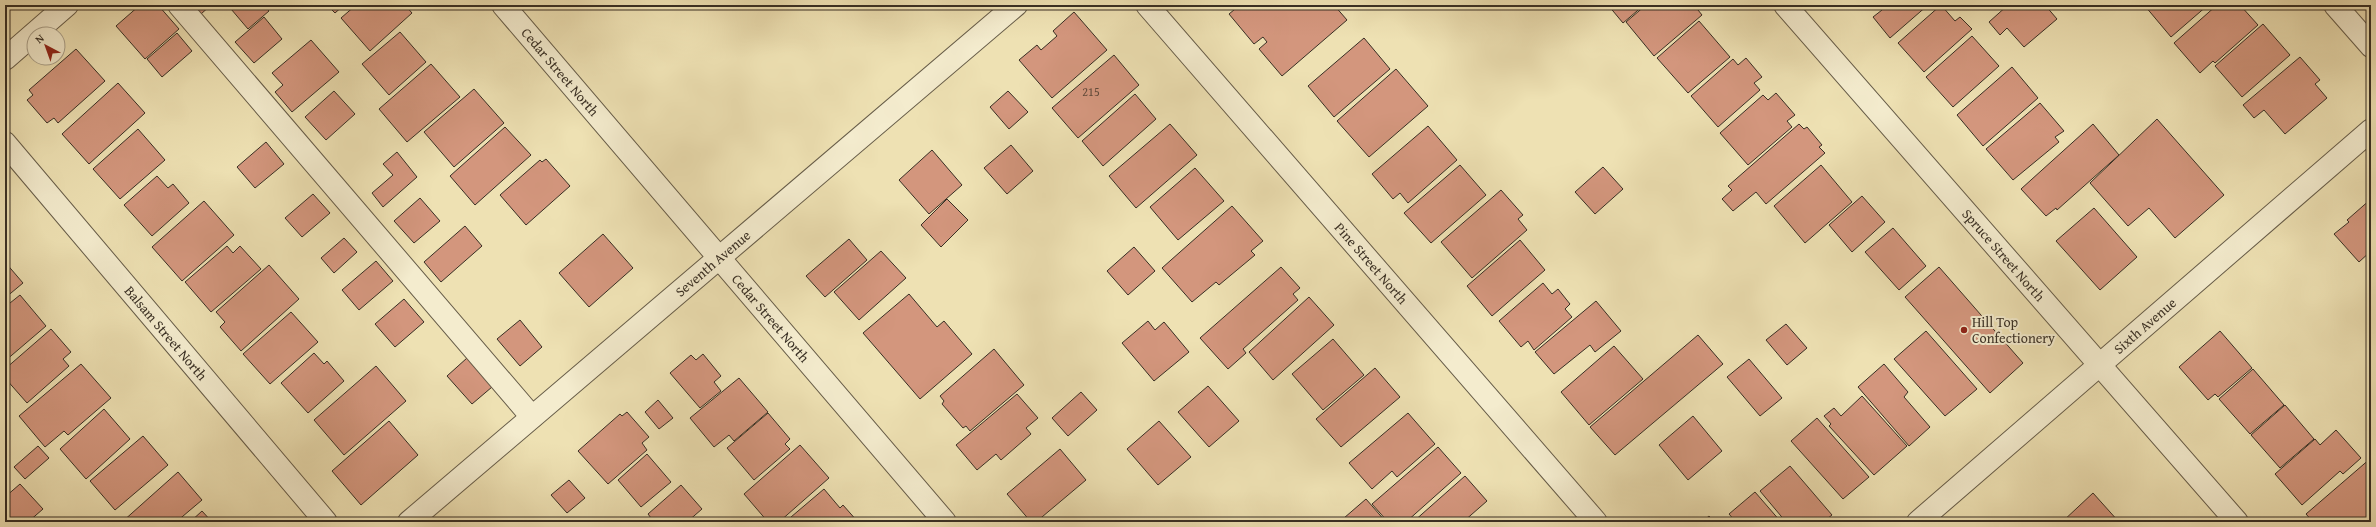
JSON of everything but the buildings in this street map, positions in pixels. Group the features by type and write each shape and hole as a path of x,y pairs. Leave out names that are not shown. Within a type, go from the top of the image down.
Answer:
{"street":[{"path":"5,59 67,5"},
{"path":"179,5 532,417"},
{"name":"Cedar Street North","path":"503,5 945,522"},
{"name":"Seventh Avenue","path":"409,522 718,257 1016,5"},
{"name":"Pine Street North","path":"1147,5 1596,522"},
{"name":"Spruce Street North","path":"1785,5 2238,522"},
{"path":"2335,5 2371,46"},
{"name":"Sixth Avenue","path":"1918,522 2371,130"},
{"name":"Balsam Street North","path":"5,143 326,522"}],"place":[{"name":"Hill Top Confectionery","path":"1964,330"}]}
